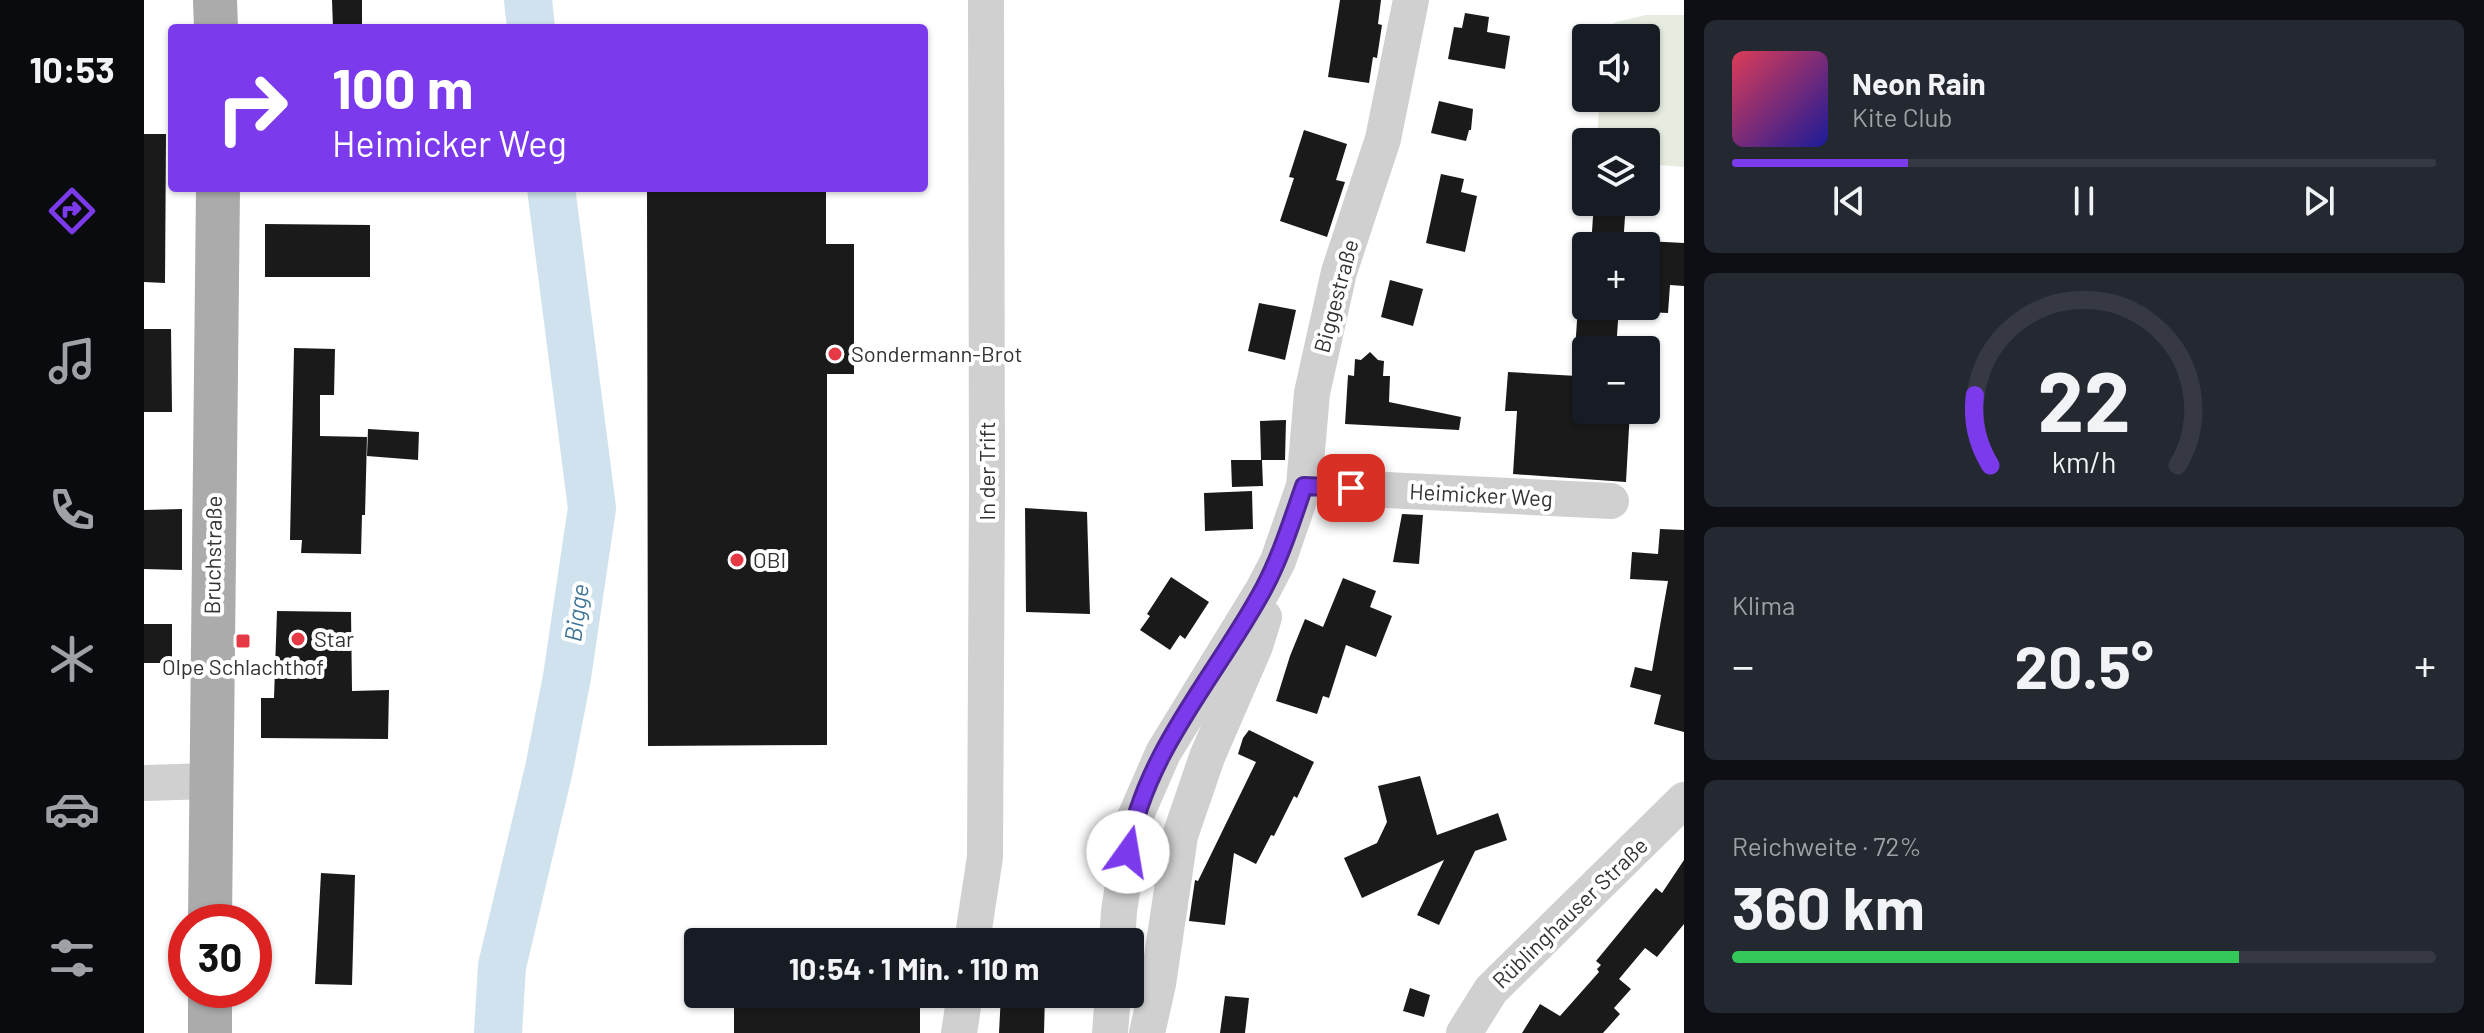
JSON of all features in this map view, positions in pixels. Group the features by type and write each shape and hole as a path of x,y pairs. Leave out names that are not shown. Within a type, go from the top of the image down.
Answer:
{"main road":[{"path":"215,0 216,24"},
{"name":"Bruchstraße","path":"210,904 218,192"},
{"path":"210,1008 210,1033"}],"street":[{"name":"In der Trift","path":"974,928 985,857 986,0"},
{"name":"Biggestraße","path":"1118,928 1133,822 1163,753 1278,561 1304,486 1312,393 1339,272 1383,139 1411,0"},
{"name":"Heimicker Weg","path":"1304,486 1611,501"},
{"name":"Biggestraße","path":"1147,1033 1158,984 1180,836 1207,757 1264,620 1263,590"},
{"path":"144,783 210,781"},
{"name":"Rüblinghauser Straße","path":"1464,1033 1491,990 1684,800"},
{"path":"959,1033 963,1008"},
{"path":"1110,1033 1112,1008"}],"shaded area":[{"path":"1646,15 1684,15 1684,167 1660,165 1660,128 1598,128 1599,112 1660,112 1660,24 1613,24"}],"building":[{"path":"332,0 362,0 362,24 333,24"},
{"path":"1340,0 1381,0 1378,24 1382,25 1369,83 1328,77"},
{"path":"1465,13 1489,17 1487,32 1510,36 1505,69 1448,59 1454,27 1462,28"},
{"path":"1439,101 1473,109 1471,130 1466,141 1431,133"},
{"path":"1304,130 1347,144 1336,180 1345,182 1327,237 1280,221 1294,178 1289,177"},
{"path":"144,134 166,134 165,283 144,282"},
{"path":"1441,174 1464,179 1461,192 1477,196 1465,252 1426,243"},
{"name":"OBI","path":"647,192 826,192 826,244 854,244 854,374 827,374 827,745 648,746"},
{"path":"1593,216 1625,216 1624,232 1592,232"},
{"path":"265,224 370,225 370,277 265,277"},
{"path":"1660,242 1684,243 1684,286 1670,285 1668,313 1660,313"},
{"path":"1390,280 1423,289 1413,326 1381,317"},
{"path":"1259,303 1296,310 1285,360 1248,351"},
{"path":"1577,320 1618,320 1617,336 1576,336"},
{"path":"144,329 171,329 172,412 144,412"},
{"path":"294,348 335,349 334,395 320,395 320,436 367,437 361,554 301,553 302,540 290,540"},
{"path":"1370,352 1378,360 1384,361 1383,376 1390,376 1389,402 1461,417 1459,430 1345,424 1348,375 1354,376 1355,359 1361,360"},
{"path":"1508,372 1572,376 1572,424 1629,424 1626,482 1513,474 1517,411 1505,411"},
{"path":"1286,420 1285,460 1262,460 1263,486 1232,487 1231,460 1261,460 1260,421"},
{"path":"368,429 419,432 418,460 367,456"},
{"path":"1252,491 1253,529 1205,531 1204,493"},
{"path":"1025,508 1087,512 1090,614 1026,612"},
{"path":"182,509 182,570 144,569 144,510"},
{"path":"1402,514 1423,515 1419,564 1393,562"},
{"path":"1660,529 1684,530 1684,732 1654,724 1661,695 1630,687 1635,667 1652,671 1668,581 1630,579 1632,552 1658,554"},
{"path":"1171,577 1209,602 1185,639 1180,635 1170,650 1140,630"},
{"path":"1343,578 1376,591 1370,607 1392,616 1376,657 1346,645 1329,698 1323,696 1317,714 1276,701 1305,619 1323,627"},
{"path":"277,611 351,612 352,691 389,690 388,739 261,738 261,698 274,698"},
{"path":"144,624 172,624 172,657 168,658 168,663 144,663"},
{"path":"1249,730 1314,762 1297,798 1294,796 1256,864 1234,853 1225,925 1189,921 1195,880 1198,881 1256,762 1238,754"},
{"path":"1420,776 1437,835 1498,813 1507,840 1475,851 1439,925 1417,915 1444,860 1362,898 1344,858 1377,843 1387,822 1378,786"},
{"path":"1684,860 1684,924 1657,957 1645,948 1619,979 1631,989 1614,1008 1620,1014 1603,1033 1522,1033 1540,1004 1560,1016 1599,972 1597,969 1601,965 1596,961 1656,888 1662,893"},
{"path":"321,873 355,875 352,985 315,984"},
{"path":"1410,988 1430,995 1424,1017 1403,1011"},
{"path":"1225,996 1249,998 1245,1033 1220,1033"},
{"path":"734,1008 920,1008 920,1033 734,1033"},
{"path":"1000,1008 1045,1008 1044,1033 999,1033"}],"waterway":[{"name":"Bigge","path":"528,0 531,24"},
{"name":"Bigge","path":"498,1033 502,966 549,769 567,677 592,508 552,192"}],"place":[{"name":"Sondermann-Brot","path":"835,354"},
{"name":"OBI","path":"737,560"},
{"name":"Star","path":"298,639"},
{"name":"Olpe Schlachthof","path":"243,641"}],"route":[{"path":"1128,852 1133,822 1163,753 1263,590 1278,561 1304,486 1351,488"}]}
